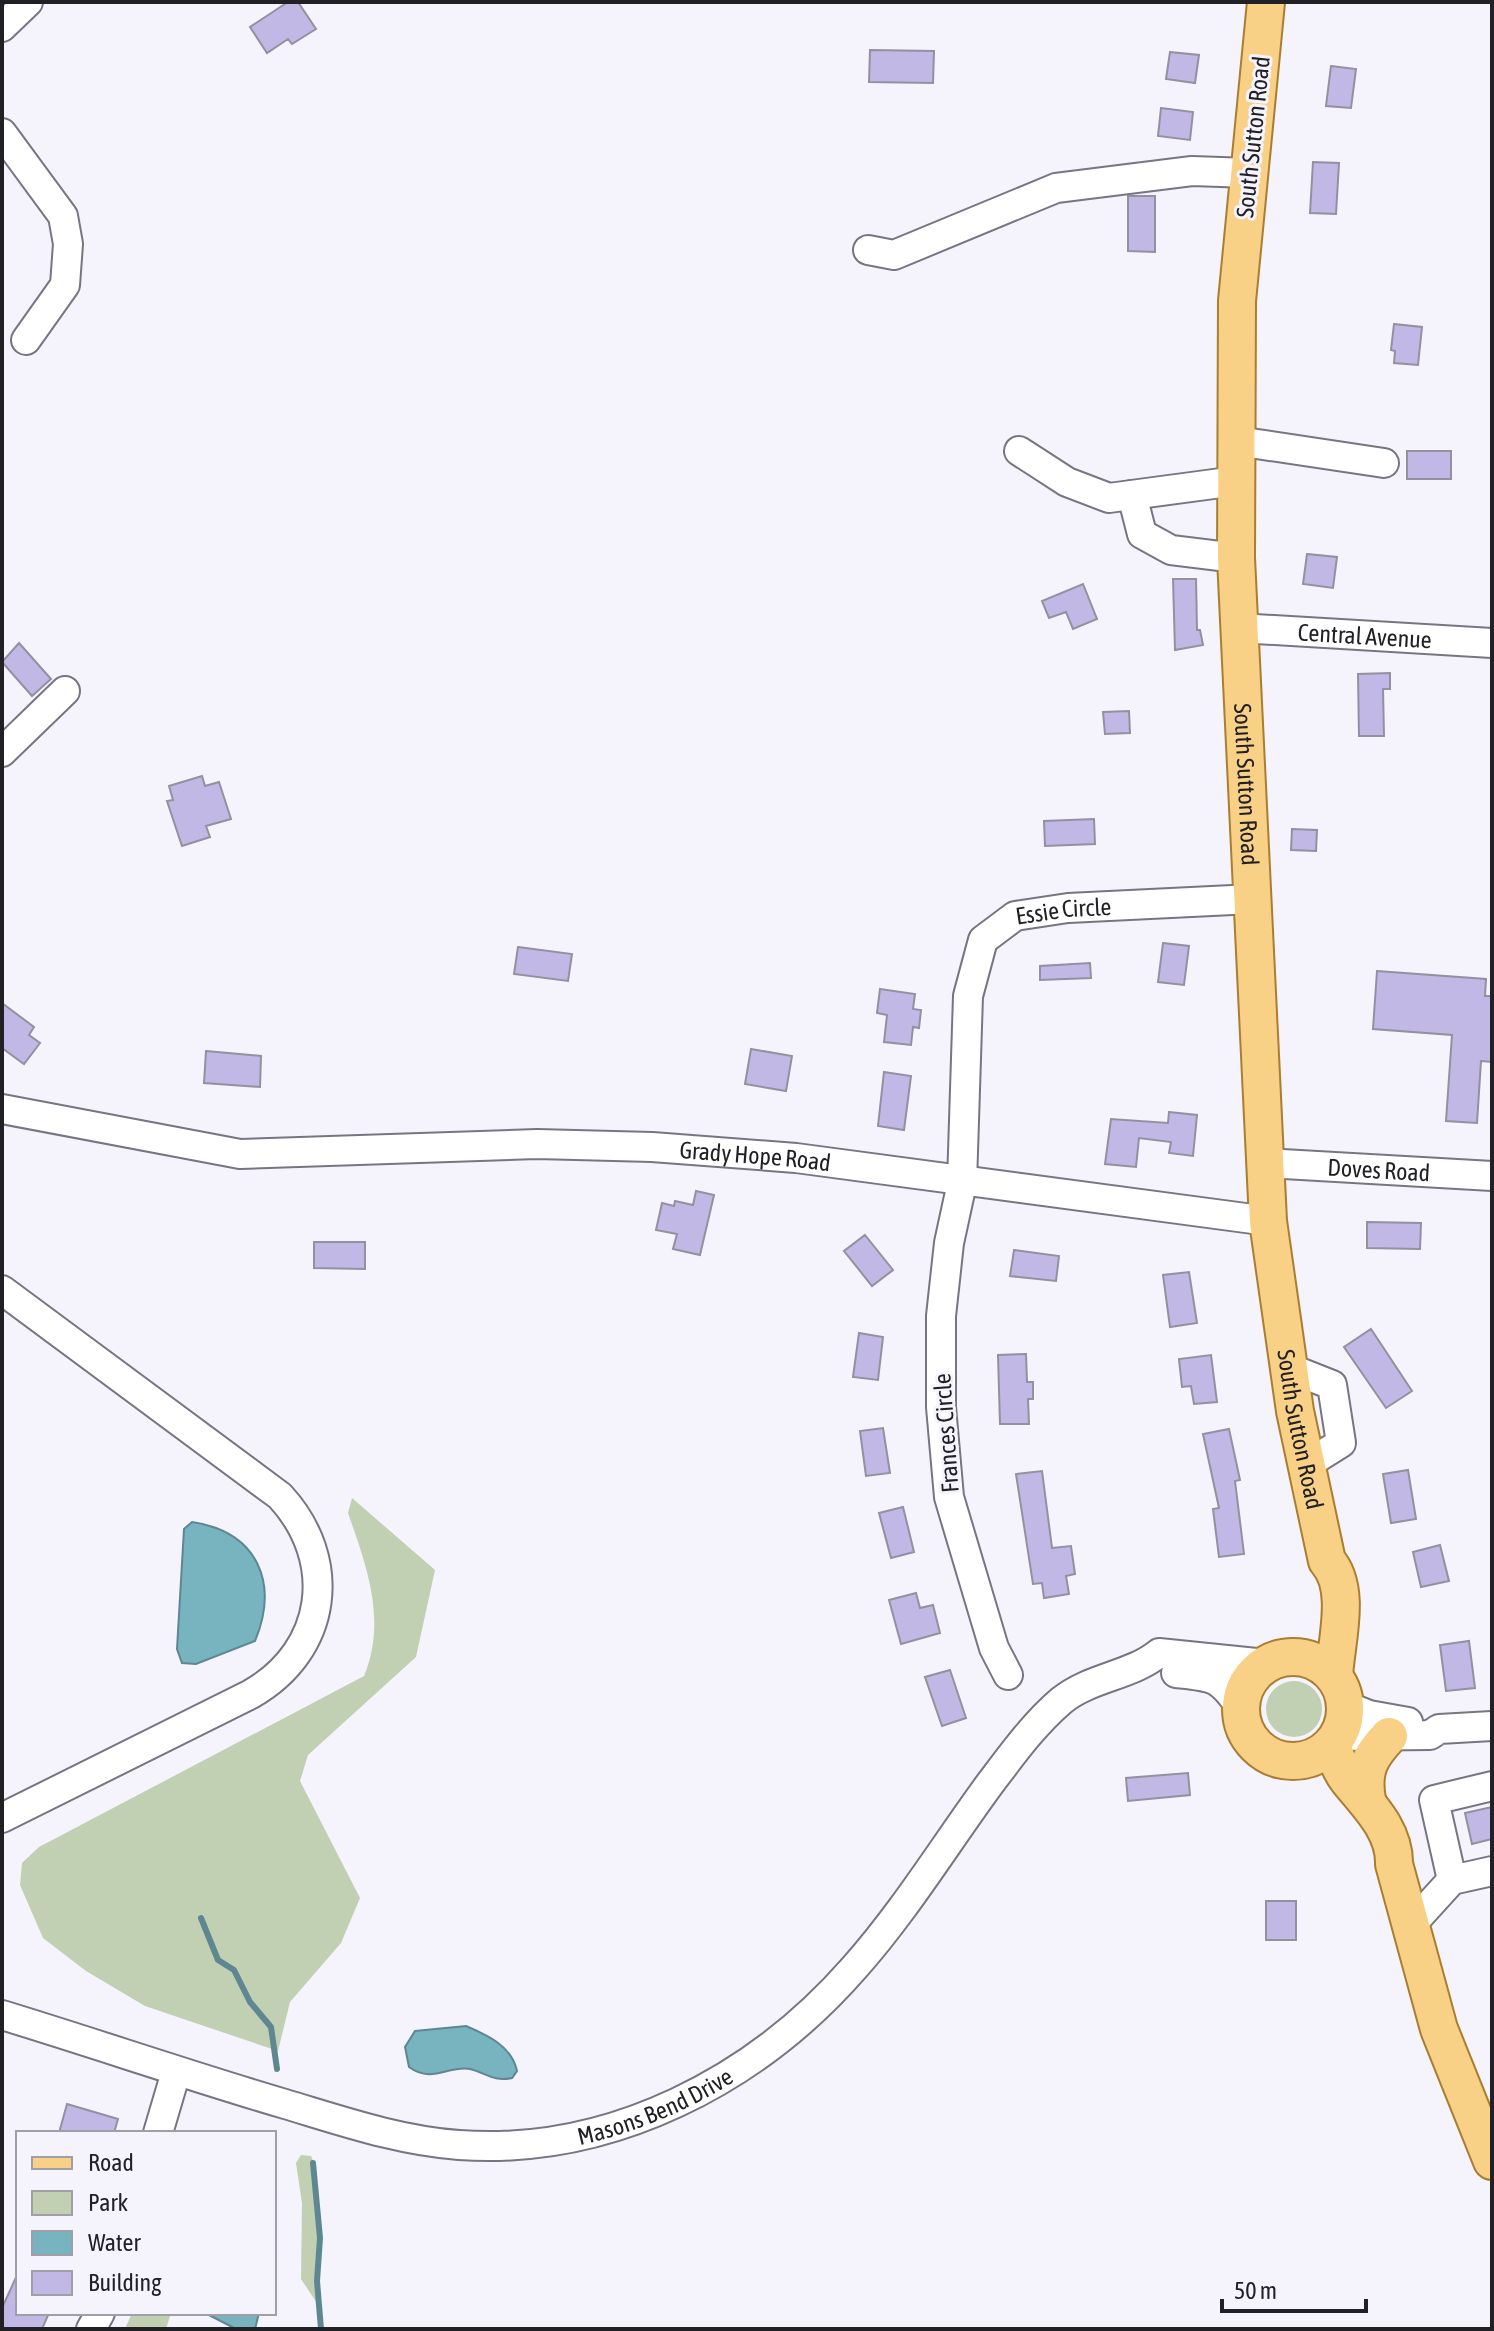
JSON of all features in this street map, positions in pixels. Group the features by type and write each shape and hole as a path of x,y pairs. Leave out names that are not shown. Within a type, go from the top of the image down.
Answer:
{"main road":[{"name":"South Sutton Road","path":"1266,2 1237,301 1236,558 1268,1221 1306,1465 1327,1561 1336,1571 1341,1589 1338,1716 1346,1779 1367,1800 1394,1849 1394,1864 1439,2029 1492,2161"},
{"name":"South Sutton Road","path":"1276,1660 1315,1628 1321,1608 1320,1573 1327,1561"},
{"path":"1305,1657 1321,1664 1338,1716 1311,1758 1281,1760 1265,1753 1244,1726 1241,1708 1248,1683 1276,1660 1305,1657"},
{"path":"1367,1800 1364,1783 1370,1757 1389,1736"},
{"name":"South Sutton Road","path":"1299,1761 1332,1785 1358,1815 1381,1855 1394,1864"}],"street":[{"path":"2,27 28,2"},
{"path":"2,133 63,216 68,244 65,285 26,340"},
{"path":"868,250 894,255 1056,188 1192,171 1250,173"},
{"path":"1237,441 1384,463"},
{"path":"1019,451 1067,482 1109,498 1236,481"},
{"path":"1132,495 1142,534 1171,550 1236,558"},
{"name":"Central Avenue","path":"1239,628 1492,643"},
{"path":"2,752 65,691"},
{"name":"Essie Circle","path":"962,1183 968,996 983,940 1015,916 1068,908 1253,899"},
{"name":"Grady Hope Road","path":"2,1109 240,1154 537,1144 652,1147 796,1158 962,1183 1268,1221"},
{"name":"Doves Road","path":"1265,1163 1492,1176"},
{"name":"Frances Circle","path":"962,1183 949,1243 941,1316 941,1407 949,1497 994,1648 1008,1675"},
{"path":"2,1290 280,1496 303,1523 311,1541 318,1575 315,1609 307,1636 276,1678 251,1694 2,1818"},
{"name":"Masons Bend Drive","path":"2,2015 176,2072 367,2128 458,2145 532,2144 608,2130 648,2116 726,2078 812,2014 857,1965 1038,1723 1063,1699 1146,1663 1159,1653 1276,1660"},
{"path":"1146,1663 1158,1671 1210,1676 1224,1684 1241,1708"},
{"path":"1338,1716 1428,1723 1439,1729"},
{"path":"1338,1716 1389,1736 1430,1735 1439,1729 1492,1726"},
{"path":"1452,1880 1434,1800 1492,1786"},
{"path":"1437,1814 1492,1800"},
{"path":"1411,1925 1452,1880 1492,1871"},
{"path":"159,2131 176,2072"}],"green space":[{"path":"352,1498 435,1570 416,1657 308,1755 300,1781 360,1898 341,1943 290,2002 278,2051 145,2006 86,1971 43,1938 20,1885 22,1863 39,1847 364,1676 371,1655 374,1614 362,1554 348,1513"},
{"path":"1294,1681 1314,1689 1322,1709 1314,1729 1294,1737 1274,1729 1266,1709 1274,1689"},
{"path":"301,2155 311,2156 314,2163 320,2238 319,2306 301,2279 302,2203 296,2163"},
{"path":"131,2315 170,2315 166,2329 125,2329"}],"water":[{"path":"192,1522 215,1528 247,1549 263,1580 265,1599 255,1641 196,1664 182,1663 177,1649 184,1529"},
{"path":"466,2026 504,2048 517,2071 512,2078 495,2078 462,2068 425,2074 409,2067 405,2047 415,2031"},
{"path":"209,2315 258,2315 255,2329 236,2329"}],"building":[{"path":"288,2 298,2 316,29 292,44 288,39 267,53 250,27"},
{"path":"870,50 934,51 933,83 869,82"},
{"path":"1170,52 1199,55 1195,83 1166,79"},
{"path":"1331,66 1356,69 1351,108 1326,106"},
{"path":"1161,108 1193,112 1190,140 1158,136"},
{"path":"1313,162 1339,163 1336,214 1310,213"},
{"path":"1128,196 1155,196 1155,252 1128,251"},
{"path":"1394,324 1422,327 1418,365 1394,363 1395,351 1391,350"},
{"path":"1407,451 1451,451 1451,479 1407,479"},
{"path":"1307,554 1337,557 1333,588 1303,584"},
{"path":"1173,579 1196,579 1197,630 1200,630 1203,645 1175,650"},
{"path":"1083,584 1097,619 1073,629 1066,612 1049,618 1042,601"},
{"path":"19,643 51,679 32,696 2,662"},
{"path":"1390,673 1390,689 1383,689 1384,736 1359,736 1358,674"},
{"path":"1129,711 1130,733 1105,734 1103,712"},
{"path":"202,776 205,786 219,782 231,819 206,826 210,837 182,846 167,801 173,800 169,786"},
{"path":"1094,819 1095,844 1045,846 1044,821"},
{"path":"1292,829 1317,830 1316,851 1291,850"},
{"path":"1163,943 1189,946 1184,985 1158,982"},
{"path":"518,947 572,954 568,981 514,974"},
{"path":"1090,963 1091,978 1040,980 1040,966"},
{"path":"1377,971 1486,979 1485,996 1492,996 1492,1062 1481,1061 1477,1123 1446,1121 1452,1035 1373,1029"},
{"path":"880,989 915,994 913,1009 921,1010 919,1028 913,1027 911,1045 884,1042 887,1015 877,1013"},
{"path":"2,1003 34,1027 29,1035 40,1043 24,1064 2,1048"},
{"path":"751,1049 792,1056 786,1091 745,1084"},
{"path":"206,1051 261,1056 260,1087 204,1083"},
{"path":"884,1072 911,1076 904,1130 878,1126"},
{"path":"1169,1112 1197,1115 1193,1156 1169,1153 1171,1142 1139,1138 1136,1167 1105,1164 1111,1119 1168,1123"},
{"path":"696,1191 714,1195 700,1255 673,1249 677,1234 656,1230 662,1203 674,1206 675,1201 693,1205"},
{"path":"1367,1222 1421,1223 1420,1249 1367,1248"},
{"path":"865,1235 893,1270 872,1286 844,1251"},
{"path":"314,1242 365,1242 365,1269 314,1268"},
{"path":"1014,1250 1059,1256 1056,1281 1010,1276"},
{"path":"1189,1272 1197,1323 1170,1327 1163,1275"},
{"path":"1371,1329 1412,1391 1386,1408 1344,1347"},
{"path":"859,1333 883,1337 878,1380 853,1377"},
{"path":"1026,1354 1027,1382 1033,1382 1033,1399 1028,1399 1029,1424 1000,1424 998,1355"},
{"path":"1211,1355 1217,1402 1194,1404 1191,1386 1182,1387 1179,1359"},
{"path":"883,1428 890,1473 866,1476 860,1431"},
{"path":"1229,1429 1240,1480 1235,1481 1244,1554 1219,1557 1213,1509 1219,1508 1203,1434"},
{"path":"1408,1470 1416,1519 1391,1523 1383,1474"},
{"path":"1042,1471 1052,1548 1071,1546 1075,1574 1066,1576 1069,1594 1044,1598 1042,1583 1033,1584 1016,1474"},
{"path":"903,1507 914,1552 891,1558 879,1513"},
{"path":"1440,1545 1449,1581 1421,1587 1413,1552"},
{"path":"916,1593 920,1608 933,1605 940,1633 901,1644 889,1600"},
{"path":"1469,1641 1475,1688 1446,1691 1440,1645"},
{"path":"950,1670 966,1718 942,1726 925,1677"},
{"path":"1188,1773 1190,1795 1128,1801 1126,1778"},
{"path":"1492,1807 1492,1839 1472,1844 1465,1813"},
{"path":"1266,1901 1296,1901 1296,1940 1266,1940"},
{"path":"67,2104 118,2119 115,2131 60,2131"},
{"path":"16,2277 16,2315 48,2315 42,2329 2,2329 2,2308"}],"waterway":[{"path":"201,1918 218,1960 234,1970 250,2002 271,2027 277,2069"},
{"path":"313,2163 320,2238 317,2281 321,2329"}]}
